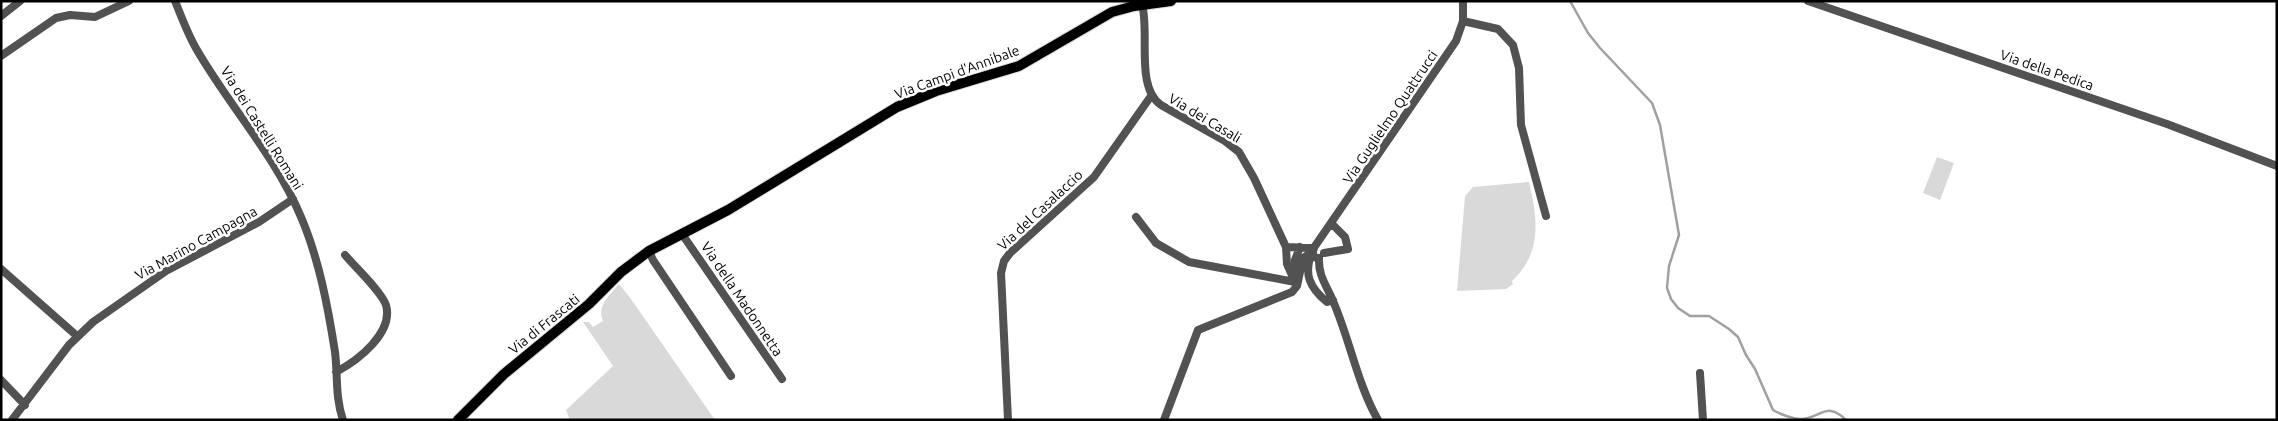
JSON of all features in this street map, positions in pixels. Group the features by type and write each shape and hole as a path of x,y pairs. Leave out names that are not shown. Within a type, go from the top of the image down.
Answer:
{"main road":[{"name":"Via Campi d'Annibale","path":"682,234 736,205 897,107 936,91 1019,66 1040,56 1102,16 1123,8 1171,1"},
{"name":"Via di Frascati","path":"458,420 504,374 589,304 621,272 649,251 682,234"}],"street":[{"path":"1,16 20,1"},
{"path":"1,56 56,18 70,15 95,17 129,1"},
{"name":"Via dei Castelli Romani","path":"175,1 197,50 265,151 293,199 317,262 333,342 337,398 343,420"},
{"name":"Via Guglielmo Quattrucci","path":"1295,286 1300,264 1305,256 1314,250 1456,41 1463,21 1463,1"},
{"name":"Via della Pedica","path":"1808,1 2168,124 2277,166"},
{"name":"Via dei Casali","path":"1142,4 1145,23 1146,76 1151,96 1161,105 1225,141 1239,152 1251,172 1274,226 1286,247"},
{"path":"1463,21 1498,29 1513,45 1519,68 1521,125 1546,216"},
{"name":"Via del Casalaccio","path":"1008,420 1001,273 1004,261 1010,253 1094,177 1151,96"},
{"name":"Via Marino Campagna","path":"12,420 77,336 146,284 193,256 259,222 293,199"},
{"path":"1136,217 1152,240 1189,262 1295,286"},
{"path":"1314,250 1313,256 1321,256 1348,249 1345,237 1332,224"},
{"name":"Via della Madonnetta","path":"682,234 782,379"},
{"path":"1295,286 1288,267 1286,247 1314,250"},
{"path":"1164,420 1198,330 1206,325 1285,297 1295,286 1295,260 1300,247"},
{"path":"1314,250 1309,262 1310,284 1330,301"},
{"path":"649,251 653,260 731,376"},
{"path":"336,372 357,359 373,344 386,315 386,306 382,298 345,254"},
{"path":"1321,256 1321,276 1378,420"},
{"path":"1,269 77,336"},
{"path":"1700,373 1703,420"},
{"path":"1,380 25,405"}],"shaded area":[{"path":"1937,157 1954,163 1940,200 1923,193"},
{"path":"1529,182 1534,210 1535,235 1529,259 1512,281 1513,284 1506,289 1457,291 1465,196 1473,187"},
{"path":"619,284 715,420 570,420 566,410 613,366 583,322 589,322 593,327 603,321 601,310 608,297"}],"waterway":[{"path":"1570,1 1588,33 1600,48 1652,103 1660,125 1679,235 1669,266 1667,288 1671,299 1678,308 1690,316 1709,316 1738,337 1773,410 1786,416 1800,419 1823,412 1834,411 1846,420"}]}
